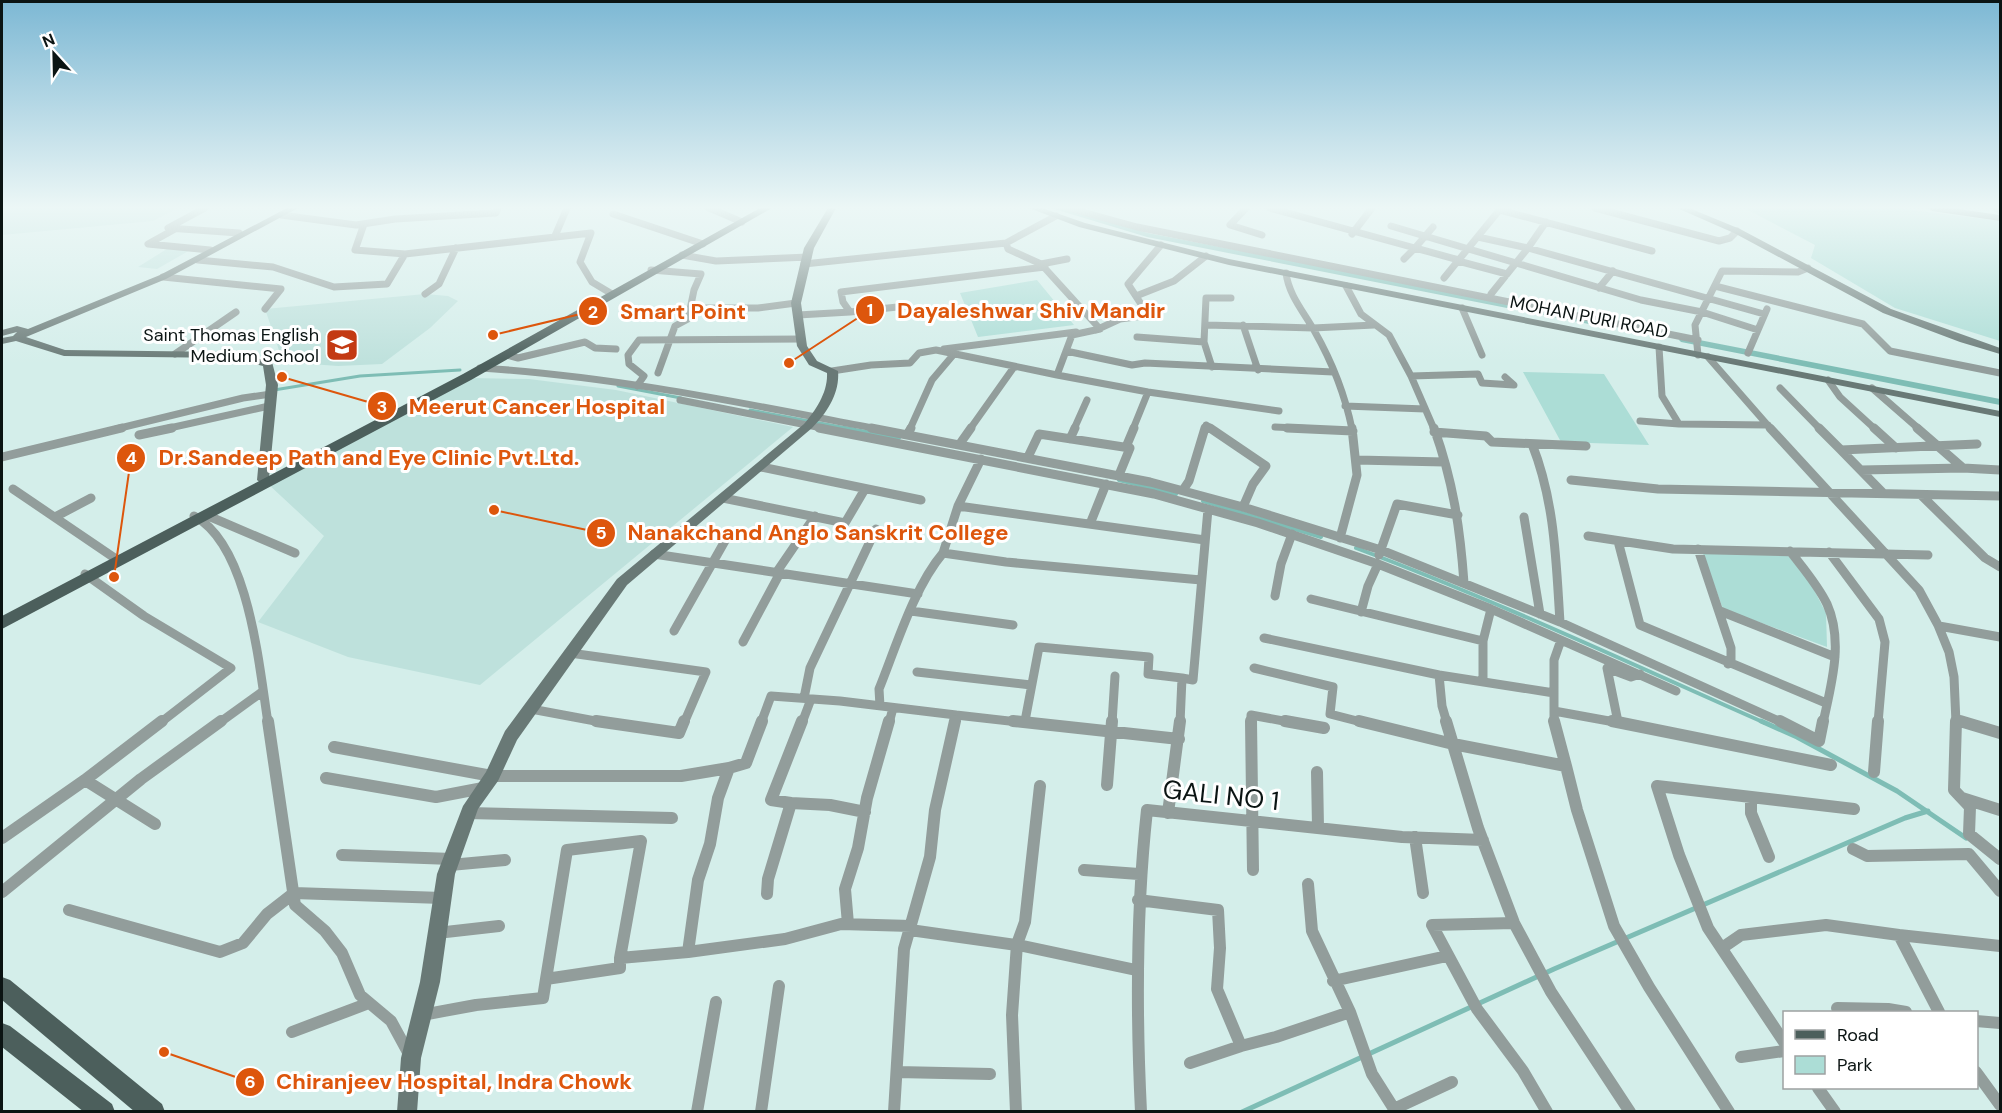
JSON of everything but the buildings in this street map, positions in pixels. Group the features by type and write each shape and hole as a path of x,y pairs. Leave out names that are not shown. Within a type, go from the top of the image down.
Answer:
{"main road":[{"path":"4,620 475,370 670,260"},
{"path":"652,270 672,260"},
{"path":"475,370 506,355 611,293"},
{"path":"2,987 154,1112"},
{"path":"2,1034 104,1112"}],"street":[{"path":"20,333 110,297 189,260"},
{"path":"2,340 163,277 198,260 273,267 334,287 387,284 401,260"},
{"path":"425,294 439,284 450,260"},
{"path":"581,260 592,282 611,293"},
{"path":"710,260 818,260"},
{"path":"1031,260 1043,266 1100,329"},
{"path":"850,312 843,302 841,292 973,278 1043,266 1064,260"},
{"path":"1057,375 1072,335 1100,329 1120,319 1143,316 1141,304 1128,284 1148,260"},
{"path":"1136,296 1151,292 1190,271 1202,260"},
{"name":"MOHAN PURI ROAD","path":"1225,260 2001,414"},
{"path":"1299,260 1698,341"},
{"path":"1444,278 1459,260 1507,274"},
{"path":"1506,260 1641,300 1702,312 1758,330"},
{"path":"1491,294 1518,260"},
{"path":"1572,260 1764,314"},
{"path":"1793,260 1887,311 1964,340 2001,351"},
{"path":"806,261 796,303 802,346 813,363 832,371 871,365 910,363 920,353 936,350 1062,332 1100,329"},
{"path":"1572,280 1583,263"},
{"path":"1808,268 1798,272 1722,271 1695,325 1698,341 1703,356 1919,590 1940,626 1952,661 1956,720 1954,790 1970,807 1969,834 2001,860"},
{"path":"652,270 701,274 688,319 675,326 658,373"},
{"path":"1599,288 1613,271"},
{"path":"1286,273 1286,279 1313,328 1333,372 1353,431 1357,477 1340,538"},
{"path":"163,277 281,289 265,309"},
{"path":"1346,285 1363,317 1388,332 1425,409 1444,462 1458,515 1464,583"},
{"path":"1715,286 1863,324 1890,351 2001,373"},
{"path":"1212,367 1204,342 1206,298 1231,298"},
{"path":"1748,353 1770,301"},
{"path":"691,308 758,308 796,303"},
{"path":"798,315 907,306"},
{"path":"1462,308 1482,356"},
{"path":"175,354 236,312"},
{"path":"1206,325 1313,328 1377,325"},
{"path":"1243,326 1257,370"},
{"path":"2,329 20,333 64,353 231,356 268,364 271,394 265,481"},
{"path":"1137,337 1204,342"},
{"path":"638,386 644,376 629,364 628,356 639,340 801,339"},
{"path":"506,355 518,358 585,342 595,348 616,349"},
{"path":"1659,347 1662,396 1679,424"},
{"path":"936,350 1148,392 1279,411"},
{"path":"1065,351 1132,364 1333,372"},
{"path":"907,435 920,411 932,380 954,354"},
{"path":"959,445 1014,367"},
{"path":"475,370 563,374 638,386 1154,494 1464,583 1560,622 1752,707 1819,741 1835,657 1833,624 1827,606 1790,551"},
{"path":"475,370 612,386 907,435 1119,475 1183,490 1340,538 1378,558 1676,691"},
{"path":"407,1112 411,1058 430,982 442,898 451,862 468,813 511,736 622,582 762,467 813,421 833,382 832,371"},
{"path":"1411,376 1478,374 1482,383 1514,385 1505,377"},
{"path":"1828,380 1840,397 1896,448"},
{"path":"1780,388 1883,493"},
{"path":"1872,388 1963,468"},
{"path":"1130,448 1126,447 1148,392"},
{"path":"139,435 271,394"},
{"path":"2,457 243,398 271,394"},
{"path":"1070,439 1087,400"},
{"path":"1345,406 1425,409"},
{"path":"1640,421 1768,425"},
{"path":"1183,490 1189,481 1206,425 1266,466 1253,484 1243,507"},
{"path":"1275,427 1353,431"},
{"path":"1434,432 1486,436 1492,442 1586,446"},
{"path":"1028,458 1039,434 1130,448"},
{"path":"1532,444 1543,468 1552,518 1560,622"},
{"path":"1841,450 1977,444"},
{"path":"1119,475 1130,448"},
{"path":"880,706 879,689 929,569 943,553 958,506 981,459"},
{"path":"1357,460 1444,462"},
{"path":"762,467 921,500"},
{"path":"1861,470 1963,468 2001,470"},
{"path":"1571,480 1658,489 2001,496"},
{"path":"1090,524 1106,484"},
{"path":"13,489 117,560"},
{"path":"723,498 845,523 865,489"},
{"path":"1922,495 1985,558 2001,567"},
{"path":"55,517 91,498"},
{"path":"1361,612 1397,504 1458,515"},
{"path":"958,506 1204,540"},
{"path":"1025,721 1039,646 1110,655 1149,657 1148,674 1193,680 1208,509"},
{"path":"743,642 778,573 815,516"},
{"path":"200,517 295,554"},
{"path":"200,517 226,548 241,587 277,770 295,905 325,931 342,953 360,995 392,1021 411,1058"},
{"path":"1524,517 1532,552 1534,585 1540,614"},
{"path":"865,812 830,805 771,800 807,698 810,668 876,529"},
{"path":"674,631 730,532"},
{"path":"1275,596 1281,564 1292,534"},
{"path":"1588,536 1673,549 1928,555"},
{"path":"1618,541 1640,625 1826,704"},
{"path":"1698,549 1731,648 1731,660 1728,664"},
{"path":"1829,552 1879,619 1885,642 1874,772"},
{"path":"943,553 1006,562 1201,580"},
{"path":"654,554 918,594"},
{"path":"2,838 85,780 231,668 144,616 87,576"},
{"path":"1311,599 1483,641"},
{"path":"1483,682 1483,641 1491,609"},
{"path":"1720,610 1835,657"},
{"path":"911,611 1013,625"},
{"path":"1940,626 2001,637"},
{"path":"1264,638 1384,665 1554,693"},
{"path":"1561,640 1554,660 1554,723 1576,810 1617,932 1730,1112"},
{"path":"531,709 567,717 679,733 706,672 570,653"},
{"path":"1254,668 1333,687 1330,714 1453,744 1566,766"},
{"path":"1618,722 1609,687 1607,668 1631,677 1640,674"},
{"path":"917,672 1031,685"},
{"path":"1439,675 1442,706 1453,744 1483,840 1514,922 1543,978 1630,1112"},
{"path":"1107,785 1115,676"},
{"path":"1168,813 1179,739 1182,678"},
{"path":"2,892 141,779 262,692"},
{"path":"326,778 435,797 487,782 681,776 729,768 746,763 771,696 1179,739"},
{"path":"848,924 845,889 858,848 865,812 893,708"},
{"path":"1554,711 1831,765"},
{"path":"894,1112 904,949 930,857 935,810 956,715"},
{"path":"1253,870 1251,715 1324,728"},
{"path":"1956,720 2001,733"},
{"path":"334,747 487,782"},
{"path":"688,952 698,880 710,844 718,798 729,768"},
{"path":"1317,772 1318,827"},
{"path":"85,780 155,824"},
{"path":"1016,1112 1012,1015 1017,944 1025,922 1040,786"},
{"path":"1783,1039 1708,928 1679,855 1657,786 1854,809"},
{"path":"1751,798 1751,813 1769,856"},
{"path":"1962,798 2001,810"},
{"path":"767,894 768,879 791,803"},
{"name":"GALI NO 1","path":"1141,1112 1136,970 1139,874 1147,810 1415,837 1483,840"},
{"path":"468,813 672,818"},
{"path":"1415,837 1424,893"},
{"path":"422,1015 476,1005 543,998 546,979 567,850 641,841 620,968 546,979"},
{"path":"1853,849 1867,856 1969,854 2001,891"},
{"path":"342,855 451,862 505,860"},
{"path":"1084,870 1139,874"},
{"path":"1308,884 1312,931 1333,981 1350,1012 1364,1053 1395,1110 1452,1082"},
{"path":"69,910 220,952 234,949 243,943 267,915 294,893 442,898"},
{"path":"1138,900 1218,910 1220,948 1217,989 1240,1046"},
{"path":"1514,922 1432,925 1474,1003 1523,1071 1547,1112"},
{"path":"620,958 688,952 784,939 848,924 910,928 1017,944 1136,970"},
{"path":"1722,948 1742,935 1826,925 1899,936 2001,946"},
{"path":"437,933 500,927"},
{"path":"1899,936 1938,1011"},
{"path":"1333,981 1448,956"},
{"path":"761,1112 780,986"},
{"path":"697,1112 716,1002"},
{"path":"292,1032 369,1003"},
{"path":"1837,1008 1900,1011"},
{"path":"1190,1063 1350,1012"},
{"path":"1978,1021 2001,1023"},
{"path":"1741,1057 1783,1052"},
{"path":"897,1072 990,1074"},
{"path":"1978,1073 2001,1105"},
{"path":"1819,1089 1835,1112"}],"shaded area":[{"path":"149,260 173,260 157,269 138,267"},
{"name":"Saint Thomas English Medium School","path":"425,294 448,296 458,301 430,328 382,364 338,366 283,362 265,309"},
{"path":"470,378 529,379 616,390 793,427 480,685 348,657 258,622 324,536 267,483"}],"green space":[{"path":"1814,260 2000,260 2000,341 1895,308"},
{"path":"1037,280 1074,325 978,337 960,293"},
{"path":"1523,372 1604,374 1649,445 1561,442"},
{"path":"1702,551 1787,554 1811,584 1826,613 1827,647 1723,609"}],"waterway":[{"path":"1275,260 1599,323"},
{"path":"1684,340 2000,402"},
{"path":"274,390 360,376 460,370"},
{"path":"618,386 681,398"},
{"path":"750,410 852,429"},
{"path":"844,428 899,438"},
{"path":"1119,480 1176,494"},
{"path":"1203,501 1321,537"},
{"path":"1356,548 1511,610 1765,723"},
{"path":"1761,721 1797,737 1897,791 1927,811"},
{"path":"1242,1112 1554,969 1905,818 1927,811"},
{"path":"1927,811 1966,838"}],"place":[{"name":"Smart Point","path":"493,335"},
{"name":"Saint Thomas English Medium School","path":"342,345"},
{"name":"Dayaleshwar Shiv Mandir","path":"789,363"},
{"name":"Meerut Cancer Hospital","path":"282,377"},
{"name":"Nanakchand Anglo Sanskrit College","path":"494,510"},
{"name":"Dr.Sandeep Path and Eye Clinic Pvt.Ltd.","path":"114,577"},
{"name":"Chiranjeev Hospital, Indra Chowk","path":"164,1052"}]}
